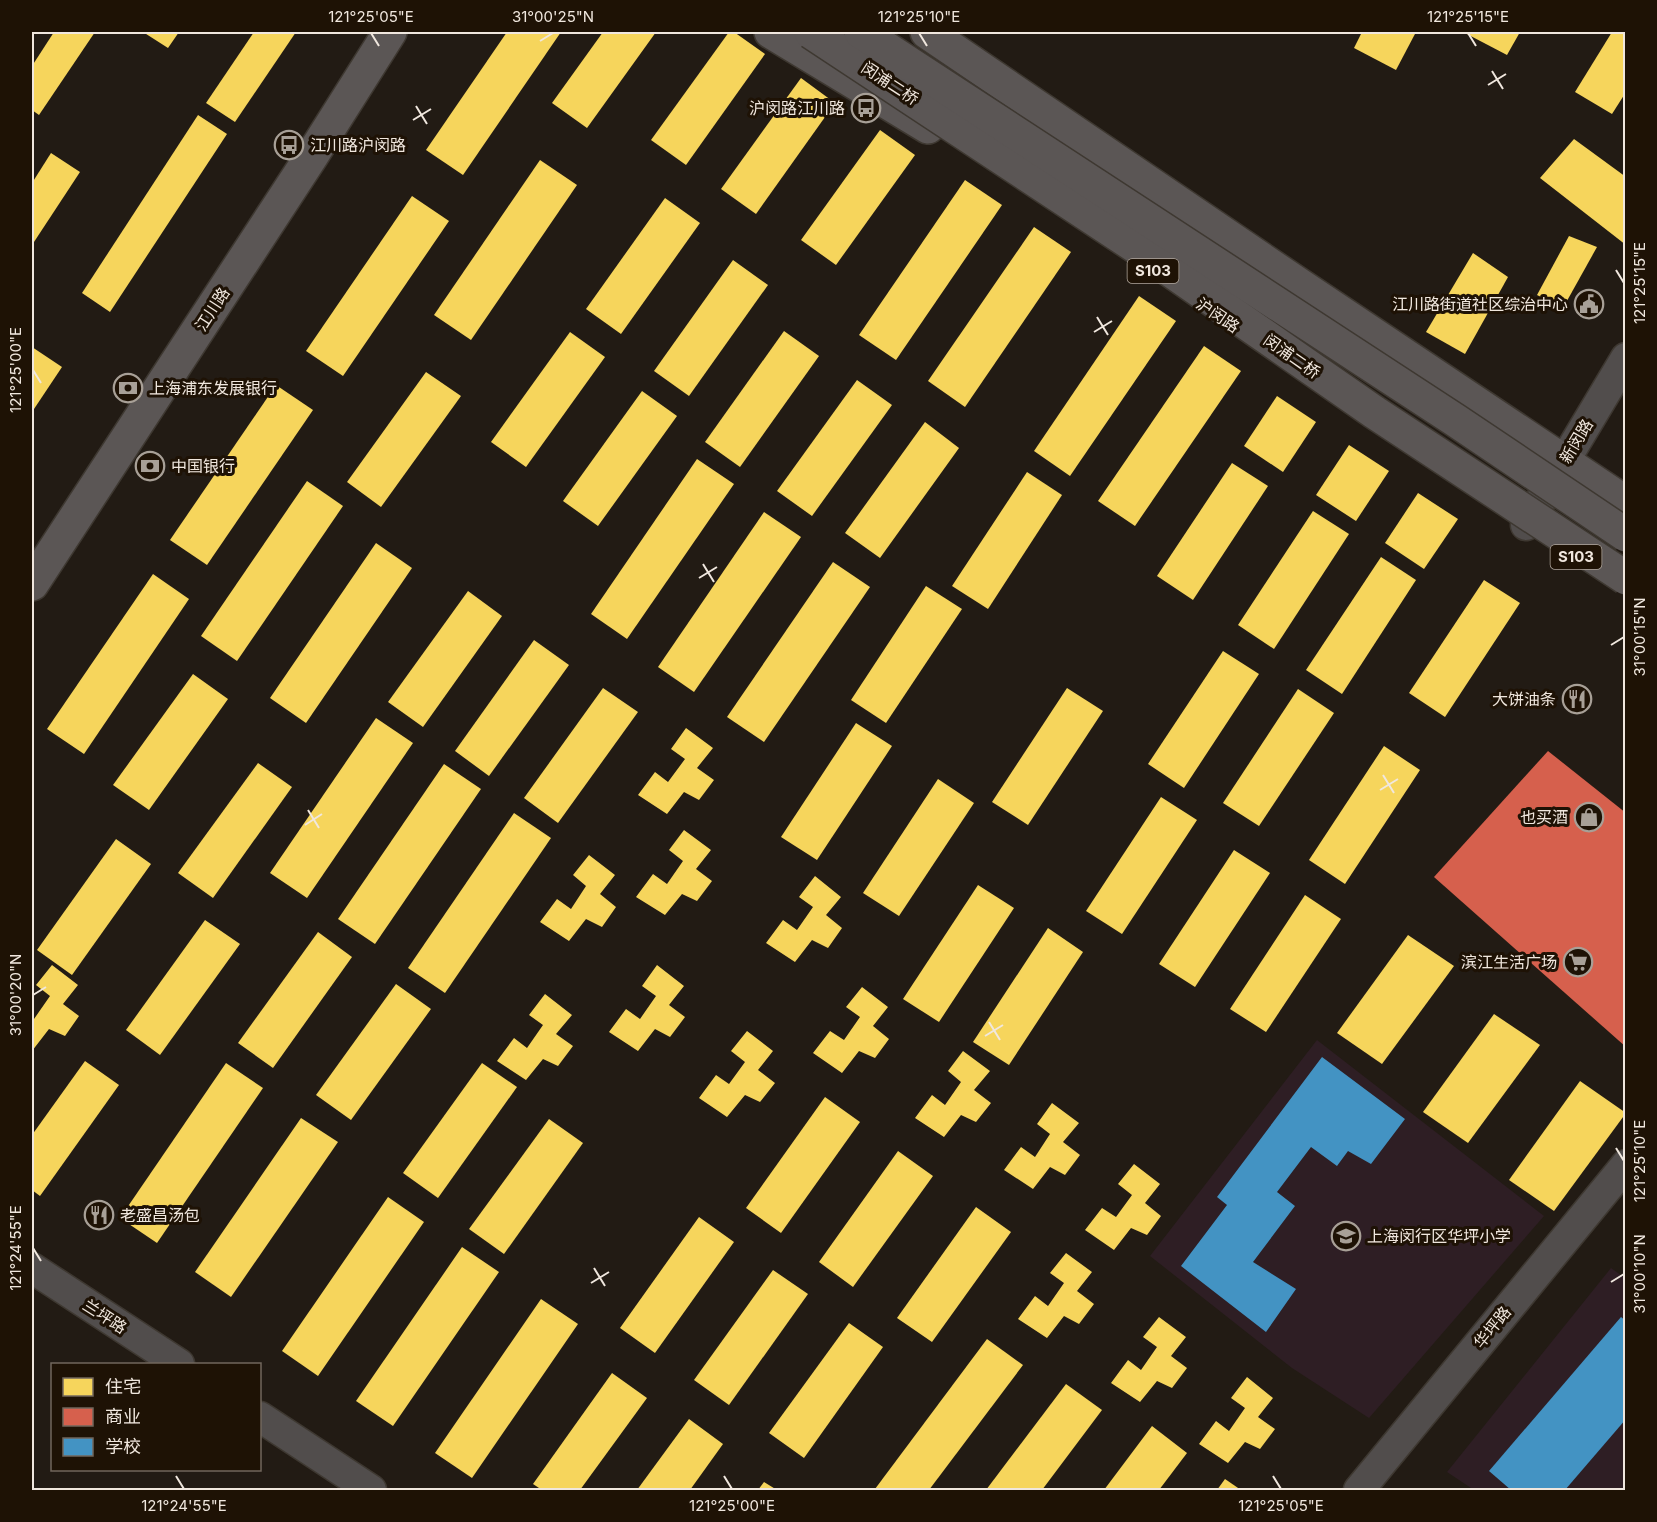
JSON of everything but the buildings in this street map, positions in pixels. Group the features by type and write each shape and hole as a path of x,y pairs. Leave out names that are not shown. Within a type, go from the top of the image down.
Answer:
{"main road":[{"name":"江川路","path":"32,584 390,32"},
{"name":"沪闵路","path":"771,32 978,158 1125,252 1461,482 1626,591"},
{"name":"闵浦二桥","path":"811,32 1147,254 1374,412 1626,578"},
{"name":"闵浦二桥","path":"861,32 1455,420 1626,535"},
{"path":"927,32 1626,503"}],"street":[{"name":"新闵路","path":"1526,525 1626,358"},
{"name":"华坪路","path":"1359,1491 1626,1165"},
{"name":"兰坪路","path":"32,1268 176,1363"},
{"path":"261,1419 371,1491"}],"shaded area":[{"name":"上海闵行区华坪小学","path":"1317,1040 1544,1216 1369,1418 1292,1368 1150,1256"},
{"path":"1611,1268 1625,1278 1625,1490 1474,1490 1447,1472"}],"railway":[{"path":"820,32 1626,567"},
{"path":"845,32 1626,550"}],"place":[{"name":"沪闵路江川路","path":"866,108"},
{"name":"江川路沪闵路","path":"289,145"},
{"name":"江川路街道社区综治中心","path":"1589,304"},
{"name":"上海浦东发展银行","path":"128,388"},
{"name":"中国银行","path":"150,466"},
{"name":"大饼油条","path":"1577,699"},
{"name":"也买酒","path":"1589,817"},
{"name":"滨江生活广场","path":"1578,962"},
{"name":"老盛昌汤包","path":"99,1215"},
{"name":"上海闵行区华坪小学","path":"1346,1236"}]}
